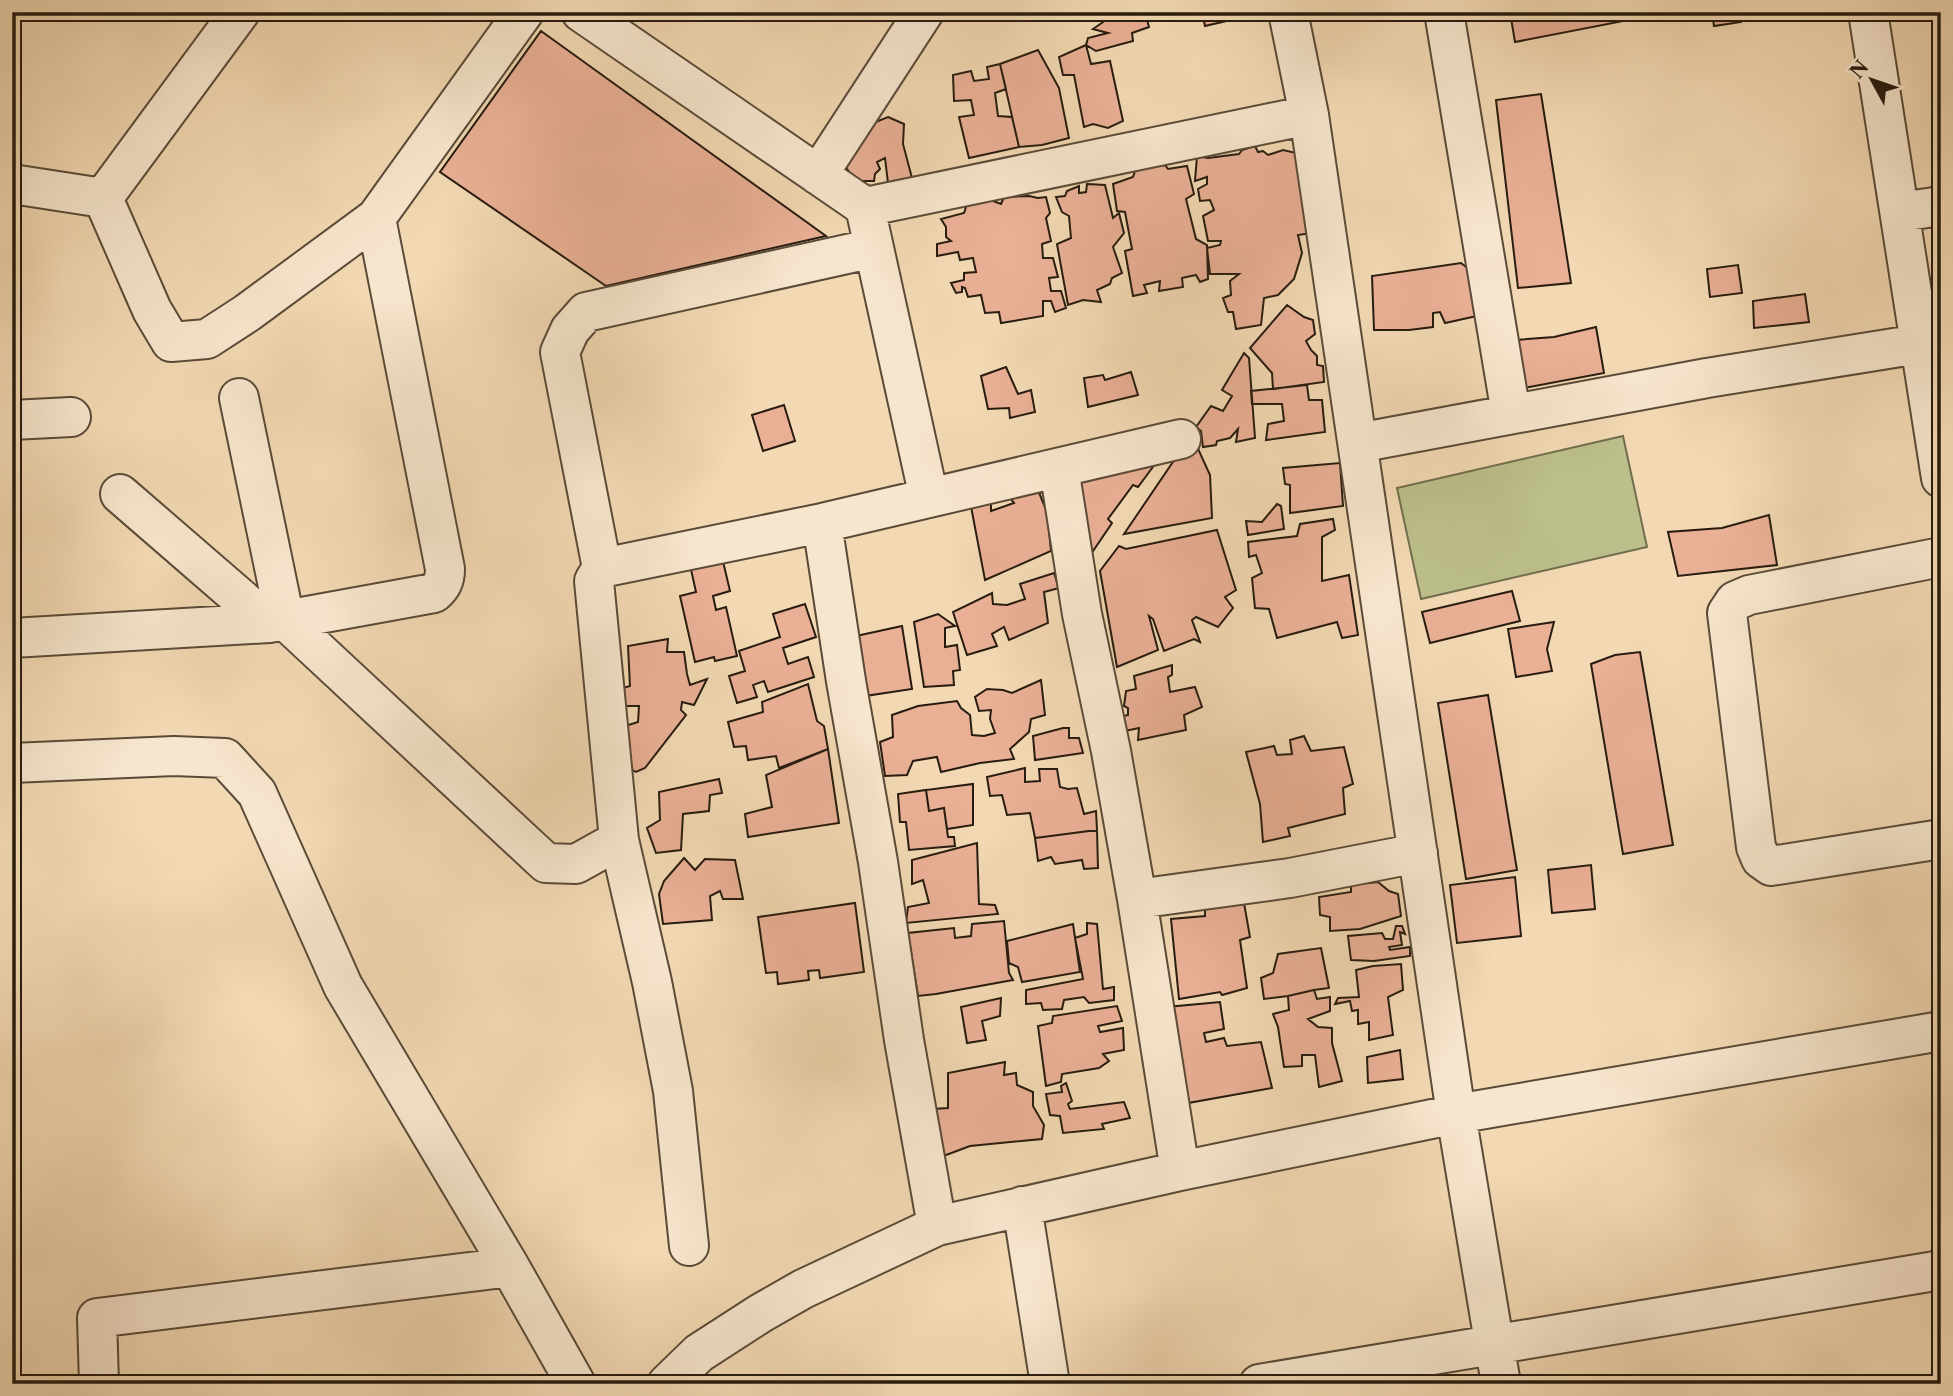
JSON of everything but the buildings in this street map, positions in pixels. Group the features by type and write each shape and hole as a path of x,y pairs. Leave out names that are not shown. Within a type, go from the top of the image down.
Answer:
{"street":[{"path":"103,198 240,12"},
{"path":"103,198 152,310 171,342 207,339 247,313 376,218 524,12"},
{"path":"818,175 924,12"},
{"path":"1288,12 1309,115 1456,1114 1501,1384"},
{"path":"1444,12 1511,414"},
{"path":"1868,12 1941,478"},
{"path":"601,18 865,207 929,498"},
{"path":"865,207 1309,115"},
{"path":"12,185 103,198"},
{"path":"1900,212 1941,206"},
{"path":"12,638 277,622 434,593 440,588 445,569 376,218"},
{"path":"690,1246 673,1091 652,982 619,840 594,581 602,568 560,352 570,330 586,312 874,248"},
{"path":"1358,443 1707,378 1919,344"},
{"path":"239,398 277,622"},
{"path":"12,420 71,417"},
{"path":"602,568 822,523 1181,439"},
{"path":"1059,468 1082,614 1138,899 1181,1171"},
{"path":"120,494 277,622 546,863 576,864 619,840"},
{"path":"822,523 878,862 904,1040 937,1226"},
{"path":"1941,557 1749,595 1735,601 1727,613 1756,847 1761,859 1771,866 1941,838"},
{"path":"12,763 174,756 225,758 257,793 342,986 510,1267 576,1384"},
{"path":"1138,899 1290,878 1418,853"},
{"path":"667,1384 699,1353 761,1312 803,1289 937,1226 1181,1171 1456,1114 1941,1031"},
{"path":"1022,1206 1051,1384"},
{"path":"99,1384 97,1318 510,1267"},
{"path":"1259,1384 1320,1378 1495,1344 1941,1270"}],"green space":[{"path":"1623,436 1647,547 1421,599 1397,488"}]}
